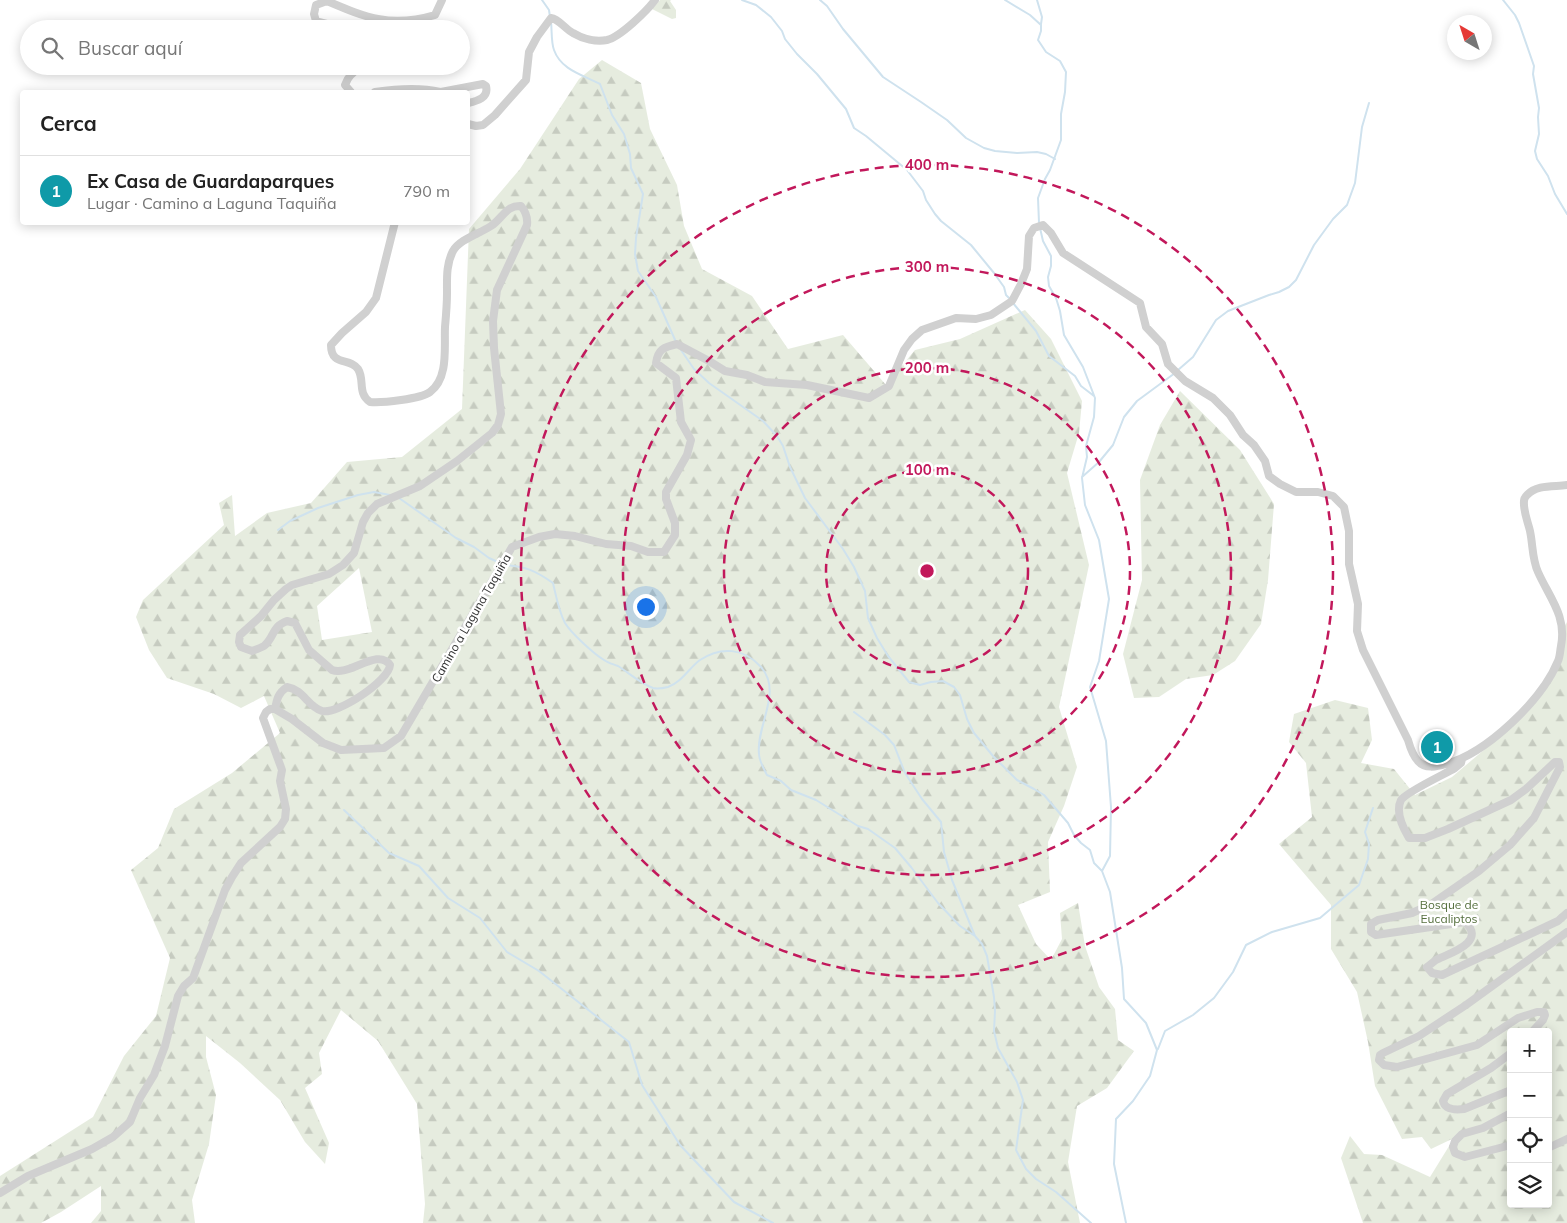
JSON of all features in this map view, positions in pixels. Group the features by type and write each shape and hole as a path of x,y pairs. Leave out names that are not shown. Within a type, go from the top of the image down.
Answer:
{"street":[{"path":"415,20 435,14 442,0"},
{"path":"470,124 483,125 500,110 526,80 529,52 550,18 555,19 570,32 579,36 590,40 608,40 637,20 655,0"},
{"path":"316,20 314,14 316,5 327,1 375,20"},
{"path":"349,75 345,85 349,90"},
{"path":"450,90 476,84 486,86 485,96 470,102"},
{"path":"394,90 429,90"},
{"path":"0,1193 28,1176 92,1149 113,1136 130,1122 140,1098 154,1075 165,1046 178,996 184,986 193,978 225,890 242,863 280,827 285,818 286,809 280,781 282,770 263,718 266,712 275,708 278,697 287,687 293,688 304,695 314,707 327,712 337,709 375,686 388,674 390,665 383,659 342,671 336,672 332,670 309,650 295,623 287,621 276,627 264,645 252,651 241,647 238,642 240,635 261,616 279,595 292,585 329,574 344,565 354,553 363,522 368,513 377,504 420,486 472,450 492,433 498,425 501,414 493,321 497,290 527,225 528,218 525,211 521,206 508,209 493,225 456,246 450,258 448,270 445,354 442,373 431,392 418,397 370,402 362,389 358,368 334,356 331,352 331,345 366,312 376,298 394,225"},
{"name":"Camino a Laguna Taquiña","path":"275,708 323,743 341,750 384,748 401,736 512,547 539,537 555,534 575,536 606,544 631,546 648,552 664,552 675,534 675,523 666,499 666,492 692,440 682,422 676,378 656,363 657,354 666,347 676,344 710,361 725,371 747,375 765,382 806,385 869,398 889,386 904,350 922,330 956,318 976,319 992,315 1012,301 1026,269 1029,236 1034,228 1043,225 1051,233 1063,252 1140,302 1146,328 1162,344 1168,364 1185,380 1213,398 1230,415 1243,435 1254,445 1265,461 1270,476 1280,484 1296,492 1318,492 1333,496 1344,507 1350,530 1349,564 1358,604 1357,631 1363,650 1418,761 1424,766 1432,767 1462,760 1498,734 1518,716 1538,693 1559,660 1562,625 1557,609 1538,572 1533,557 1524,501 1530,492 1543,487 1567,485"},
{"path":"1462,760 1455,768 1409,792 1401,800 1402,825 1409,838 1425,838 1511,800 1555,762 1559,762 1560,767 1534,818 1504,850 1479,871 1430,905 1412,913 1378,920 1371,924 1371,932 1376,935 1465,922 1471,927 1470,941 1462,948 1427,967 1432,973 1442,975 1558,921 1567,913"},
{"path":"1536,1028 1543,1020 1544,1012 1537,1012 1518,1018 1477,1045 1397,1067 1384,1065 1379,1057 1383,1052 1419,1036 1466,1005 1567,932"},
{"path":"1507,1056 1491,1068 1447,1094 1443,1101 1447,1107 1457,1110 1464,1109 1507,1092"},
{"path":"1507,1115 1483,1128 1462,1134 1453,1148 1455,1152 1465,1157 1507,1146"},
{"path":"1552,1146 1567,1140"}],"green space":[{"path":"660,0 671,0 676,10 676,18 672,19 652,9"},
{"path":"602,60 641,83 650,129 677,185 684,226 702,269 752,296 788,349 843,335 886,385 915,350 960,339 1025,310 1051,339 1082,401 1079,433 1067,473 1089,565 1059,707 1077,767 1064,806 1048,842 1050,892 1018,905 1036,944 1051,960 1062,939 1060,913 1078,903 1085,946 1099,987 1115,1009 1118,1040 1134,1051 1107,1088 1077,1106 1068,1162 1080,1223 423,1223 425,1204 417,1104 378,1041 341,1010 319,1053 322,1074 305,1088 329,1143 325,1164 305,1142 280,1100 240,1063 206,1036 206,1057 216,1095 209,1144 192,1200 195,1223 91,1223 101,1211 101,1186 41,1223 0,1223 0,1176 93,1117 124,1056 156,1016 170,958 131,870 158,848 174,809 232,773 280,733 264,696 241,708 214,694 167,678 149,650 136,617 143,600 224,525 219,503 232,495 235,536 267,513 311,503 347,462 402,457 462,409 469,229 520,169 579,79","holes":["359,568 372,632 322,640 317,606"]},
{"path":"1180,391 1240,450 1274,504 1268,580 1261,624 1235,661 1213,675 1186,679 1159,697 1134,698 1123,654 1142,580 1140,480 1160,425"},
{"name":"Bosque de Eucaliptos","path":"1567,622 1567,1223 1363,1223 1341,1158 1350,1136 1364,1154 1382,1155 1430,1177 1454,1138 1431,1149 1422,1137 1402,1139 1375,1086 1357,992 1331,949 1331,905 1279,844 1312,817 1306,763 1289,742 1294,714 1335,700 1368,708 1372,740 1361,763 1394,769 1415,795 1452,777 1518,721 1556,671 1563,630"}],"waterway":[{"path":"542,0 549,10 550,17"},
{"path":"742,0 756,5 771,17 797,54 817,74 846,109 854,128 907,170 923,191 926,200 935,214 971,245 994,273 1010,299"},
{"path":"820,0 827,6 843,29 883,77 947,120 966,138 984,148 995,151 1037,152 1055,159"},
{"path":"1005,0 1030,15 1041,25 1038,40 1046,52 1060,61 1066,72 1061,114 1061,140 1038,198 1039,223"},
{"path":"1037,0 1042,17 1041,24"},
{"path":"1503,0 1519,23 1534,66 1533,74 1539,108 1539,134 1535,151 1537,159 1548,176 1555,194 1567,214"},
{"path":"551,22 552,43 557,57 573,71 600,84 612,115 624,134 630,154 631,168 643,194 636,238 635,254 638,271 656,297 676,342"},
{"path":"1178,370 1193,357 1216,320 1228,311 1279,292 1289,287 1296,280 1314,245 1333,219 1347,205 1355,183 1362,127 1369,103"},
{"path":"1040,228 1043,241 1051,256 1048,277 1049,286 1056,298 1060,311 1064,335 1083,367 1095,398 1094,417 1086,446 1087,457 1082,478 1085,505 1099,540 1109,599 1099,661 1090,687 1106,741 1111,807 1110,856 1102,871 1110,892 1122,968 1124,999 1146,1023 1157,1050 1150,1076 1133,1101 1116,1119 1114,1164 1126,1223"},
{"path":"1013,303 1036,331 1049,356 1075,376 1081,386 1094,396"},
{"path":"681,350 694,369 709,383 763,421 777,436 805,498 854,567 865,591 868,618 877,638 888,656 909,682 920,685 943,681 954,687 960,695 967,719 974,733 993,756 1017,780 1044,795 1068,823 1074,835 1090,850 1094,863 1102,871"},
{"path":"1082,477 1099,462 1113,445 1124,417 1137,401 1175,373"},
{"path":"278,530 290,521 318,508 358,495 374,492 390,495"},
{"path":"399,498 456,538 500,563"},
{"path":"504,565 530,570 553,583 561,614 572,632 607,662 618,666 639,681 653,688 665,688 673,685 700,660 724,651 732,651 747,656 761,667 770,687 759,743 760,759 767,775 781,781 791,790 816,800 858,826 868,829 895,848 938,903 960,926 975,936 982,944 987,956 994,997 994,1031 998,1048 1017,1082 1023,1100 1016,1150 1026,1169 1036,1179 1056,1192 1091,1223"},
{"path":"854,712 885,735 894,745 905,773 922,799 941,822 944,852 952,880 975,936"},
{"path":"1158,1049 1165,1031 1193,1015 1214,998 1233,972 1246,945 1272,932 1320,918 1359,885 1368,859 1369,844 1365,832 1373,808"},
{"path":"344,810 389,853 419,866 448,898 480,918 507,952 539,971 629,1042 642,1085 680,1145 734,1202 773,1223"}],"place":[{"name":"Ex Casa de Guardaparques","path":"1437,747"}]}
